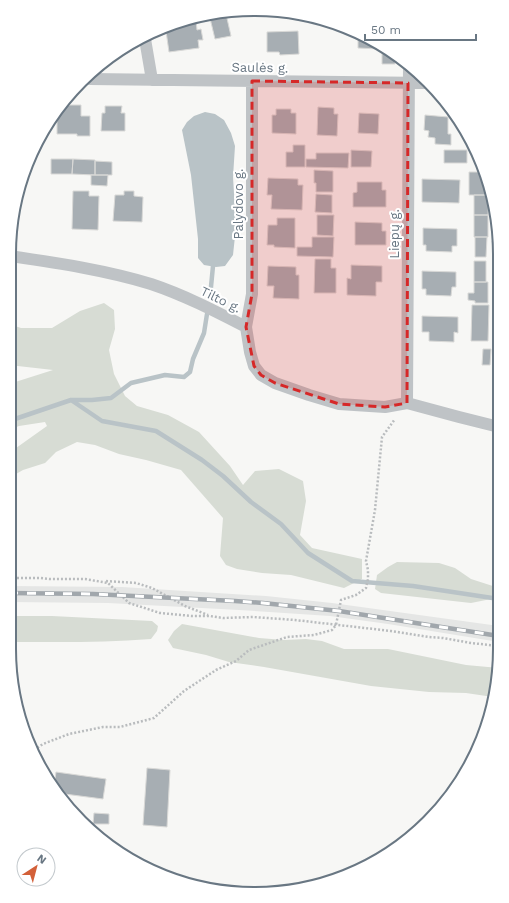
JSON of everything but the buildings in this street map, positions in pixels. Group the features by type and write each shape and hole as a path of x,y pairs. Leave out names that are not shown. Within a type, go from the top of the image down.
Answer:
{"street":[{"path":"146,43 152,80"},
{"name":"Liepų g.","path":"406,403 409,72"},
{"name":"Saulės g.","path":"93,79 420,83"},
{"name":"Palydovo g.","path":"246,326 252,294 252,81"},
{"name":"Tilto g.","path":"16,257 98,271 151,284 187,298 246,326 254,366 261,375 275,383 309,395 339,404 385,407 406,403 493,424"}],"path":[{"path":"38,748 69,734 103,727 120,727 154,718 184,691 216,670 236,661 249,650 287,637 314,635 332,630 336,625 341,600 356,595 366,588 368,570 366,560 375,510 382,437 406,403"},
{"path":"16,578 85,579 108,583 130,603 160,613 223,618 253,617 295,620 391,631 493,645"},
{"path":"98,581 136,583 152,588 185,606 210,616"}],"highlighted area":[{"path":"252,81 408,83 407,403 385,407 339,404 275,383 261,375 254,366 246,327 252,294"}],"shaded area":[{"path":"205,112 215,114 224,120 231,133 235,146 233,177 236,227 233,255 225,266 216,267 204,265 198,258 198,239 191,175 182,130 187,122 194,116"},
{"path":"104,303 114,310 115,329 109,350 114,374 125,396 137,406 168,415 199,432 230,466 243,485 255,471 279,469 303,481 306,501 300,535 312,548 362,559 362,579 344,588 291,575 262,573 237,569 226,565 220,556 223,518 181,470 119,454 95,445 77,442 56,452 45,463 23,470 16,474 16,448 47,426 45,422 16,427 16,382 53,370 16,366 16,326 21,328 52,328 80,311"},
{"path":"397,562 439,563 455,568 471,579 493,586 493,599 471,603 381,593 375,589 377,575"},
{"path":"16,586 122,587 266,596 332,603 493,625 493,641 330,616 108,603 16,602"},
{"path":"16,616 52,616 152,621 158,626 157,631 151,639 98,642 16,642"},
{"path":"182,624 259,638 284,640 306,639 322,641 344,649 388,649 466,665 492,667 491,680 488,696 466,693 429,692 371,686 229,662 206,655 173,648 168,640 174,631"}],"waterway":[{"path":"210,297 213,266"},
{"path":"16,419 71,400 111,398 131,383 165,375 184,377 190,372 193,359 204,333 207,314"},
{"path":"71,400 102,421 156,431 202,460 223,476 251,502 281,524 308,553 352,581 413,586 493,598"}],"railway":[{"path":"16,593 93,594 263,603 339,611 493,635"}]}
